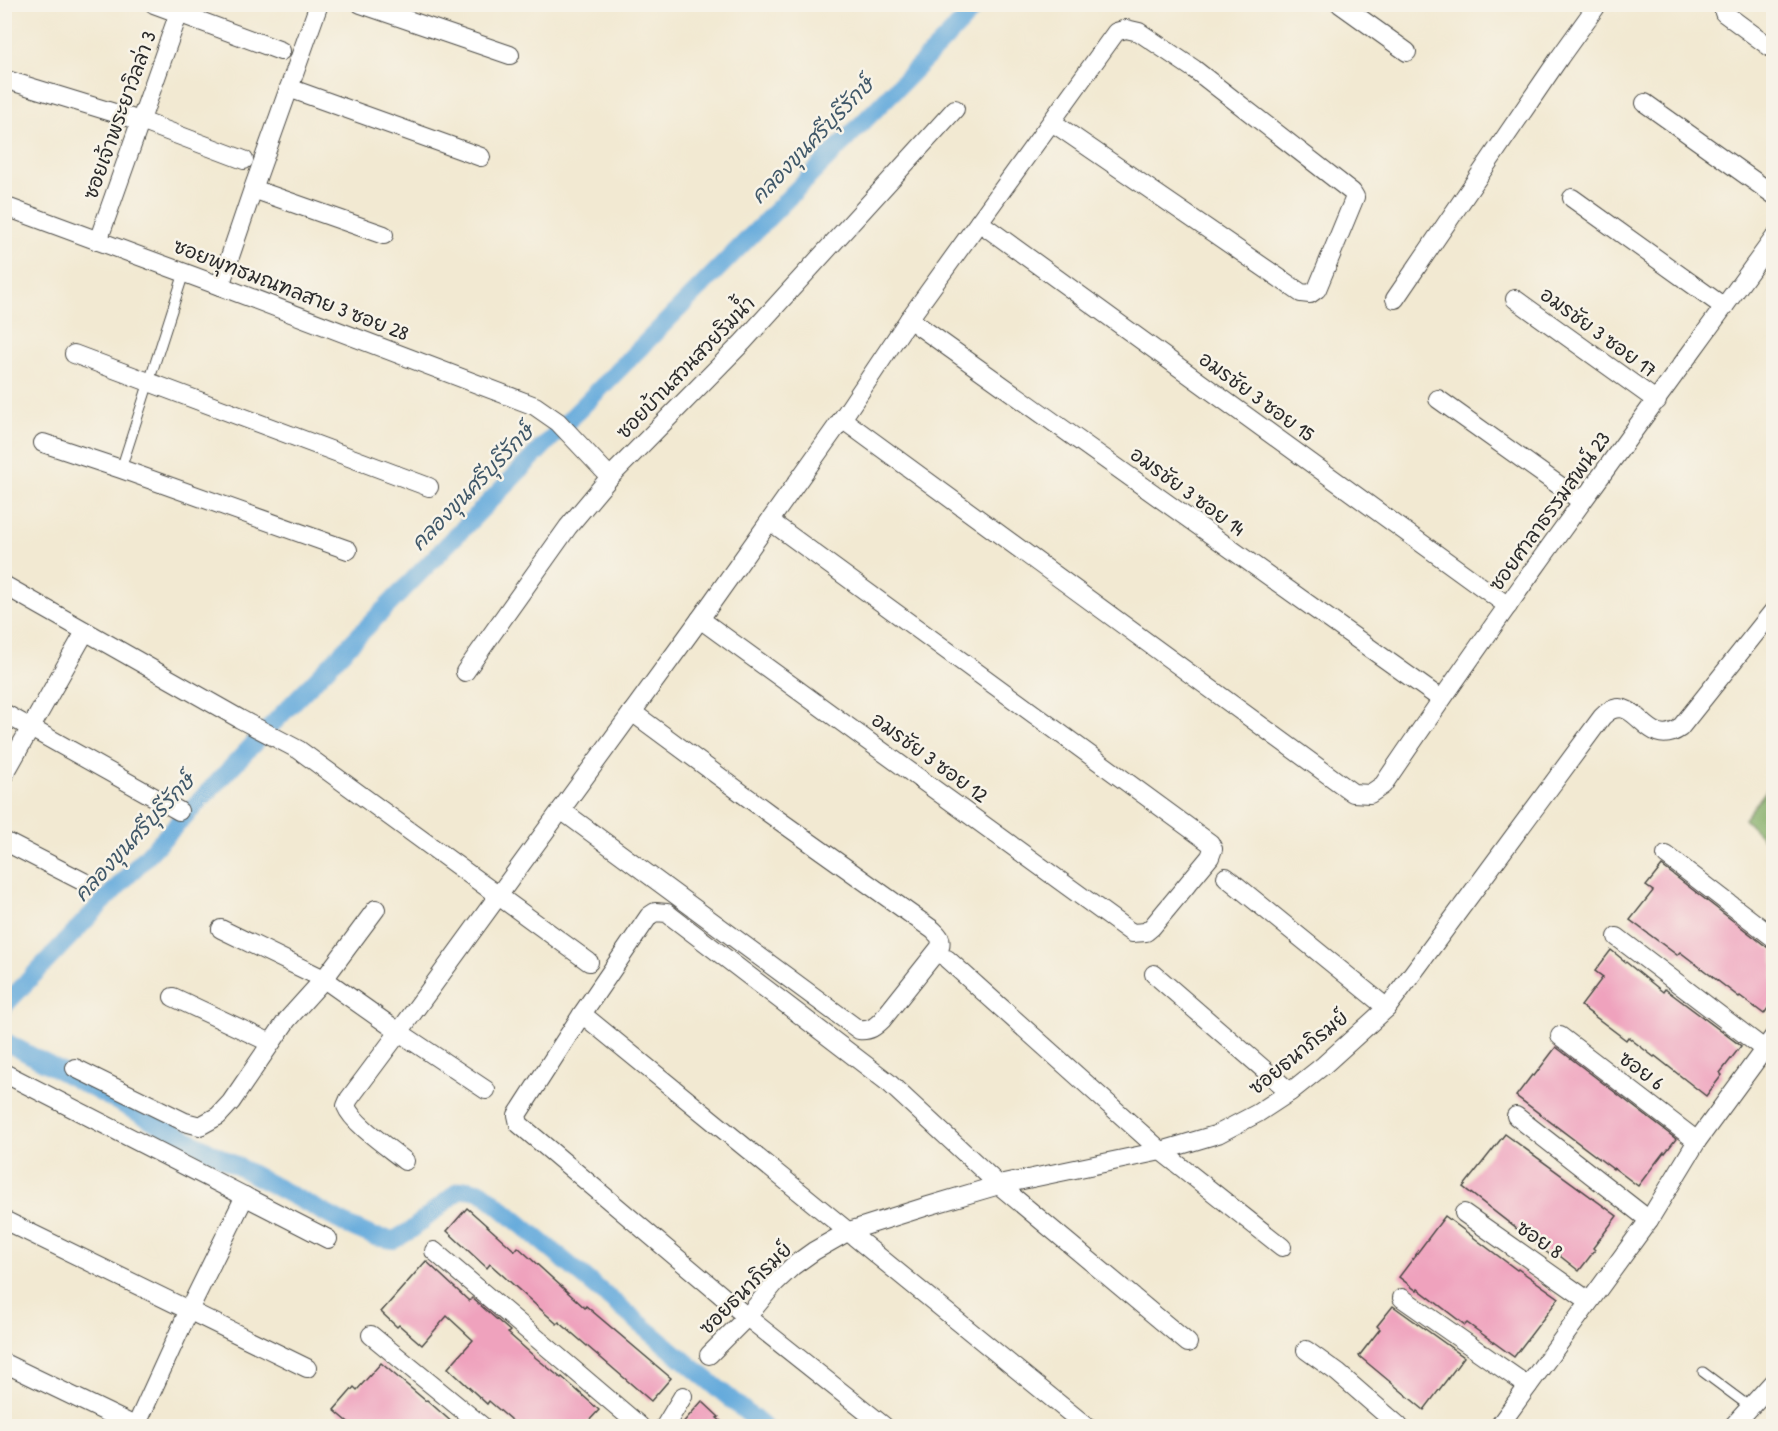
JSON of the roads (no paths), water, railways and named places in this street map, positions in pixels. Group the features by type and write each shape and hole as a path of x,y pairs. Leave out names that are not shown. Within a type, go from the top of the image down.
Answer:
{"street":[{"path":"154,4 181,9 281,51"},
{"path":"220,286 319,4"},
{"path":"361,4 510,55"},
{"path":"1340,4 1407,52"},
{"path":"1395,299 1598,4"},
{"name":"ซอยเจ้าพระยาวิลล่า 3","path":"98,241 181,9"},
{"path":"1725,13 1773,50"},
{"path":"405,1161 348,1112 346,1106 349,1099 700,619 842,420 909,319 1116,32 1126,29 1139,32 1194,69 1355,197 1317,289 1310,294 1301,293 1052,122"},
{"path":"4,79 141,121 244,160"},
{"path":"289,88 481,157"},
{"path":"1645,103 1773,195"},
{"name":"ซอยบ้านสวนสวยริมน้ำ","path":"465,672 568,527 610,477 743,342 955,109"},
{"path":"253,189 384,235"},
{"path":"1572,198 1724,307"},
{"name":"ซอยพุทธมณฑลสาย 3 ซอย 28","path":"4,206 535,406 558,422 610,477"},
{"name":"อมรชัย 3 ซอย 15","path":"979,222 1508,606"},
{"name":"ซอยศาลาธรรมสพน์ 23","path":"842,420 1353,793 1370,794 1383,785 1581,501 1773,238"},
{"name":"อมรชัย 3 ซอย 17","path":"1515,299 1656,401"},
{"name":"อมรชัย 3 ซอย 14","path":"909,319 1441,699"},
{"path":"74,354 429,487"},
{"path":"1438,399 1581,501"},
{"path":"43,443 348,550"},
{"name":"อมรชัย 3 ซอย 12","path":"700,619 1132,933 1146,932 1152,927 1210,857 1213,849 1210,843 770,521"},
{"path":"4,585 299,750 589,962"},
{"name":"ซอยธนาภิรมย์","path":"709,1355 793,1266 813,1251 849,1232 999,1185 1161,1151 1218,1134 1258,1113 1290,1092 1324,1065 1387,1008 1602,717 1613,709 1624,708 1660,734 1671,734 1680,728 1773,610"},
{"path":"4,775 85,632"},
{"path":"561,810 859,1030 868,1031 882,1020 940,947 940,936 933,930 632,712"},
{"path":"4,713 179,811"},
{"path":"4,841 88,884"},
{"path":"1666,855 1773,938"},
{"path":"1226,877 1387,1008"},
{"path":"75,1068 185,1122 200,1126 218,1116 231,1102 298,1006 324,979 376,909"},
{"path":"884,1426 747,1317 519,1124 517,1114 582,1014 649,916 655,912 667,913 889,1083 999,1185 1188,1343"},
{"path":"221,928 324,979 486,1090"},
{"path":"1499,1426 1649,1220 1697,1141 1769,1043 1617,937"},
{"path":"947,959 1161,1151 1282,1247"},
{"path":"1154,974 1290,1092"},
{"path":"173,997 271,1043"},
{"path":"582,1014 1086,1426"},
{"name":"ซอย 6","path":"1560,1036 1697,1141"},
{"path":"4,1073 328,1239"},
{"path":"1516,1116 1649,1220"},
{"path":"4,1363 135,1426 245,1196"},
{"name":"ซอย 8","path":"1464,1212 1589,1301"},
{"path":"4,1220 307,1368"},
{"path":"434,1251 640,1426"},
{"path":"1402,1298 1528,1386"},
{"path":"371,1335 482,1426"},
{"path":"1306,1350 1338,1373 1399,1426"},
{"path":"1733,1426 1773,1381"},
{"path":"665,1426 683,1396"}],"lane":[{"path":"121,469 184,273"},
{"path":"1704,1372 1750,1407"}],"waterway":[{"name":"คลองขุนศรีบุรีรักษ์","path":"4,1006 282,714 961,23 977,4"},
{"path":"4,1041 349,1226 375,1237 394,1240 411,1230 459,1191 468,1189 482,1192 763,1426"}]}
